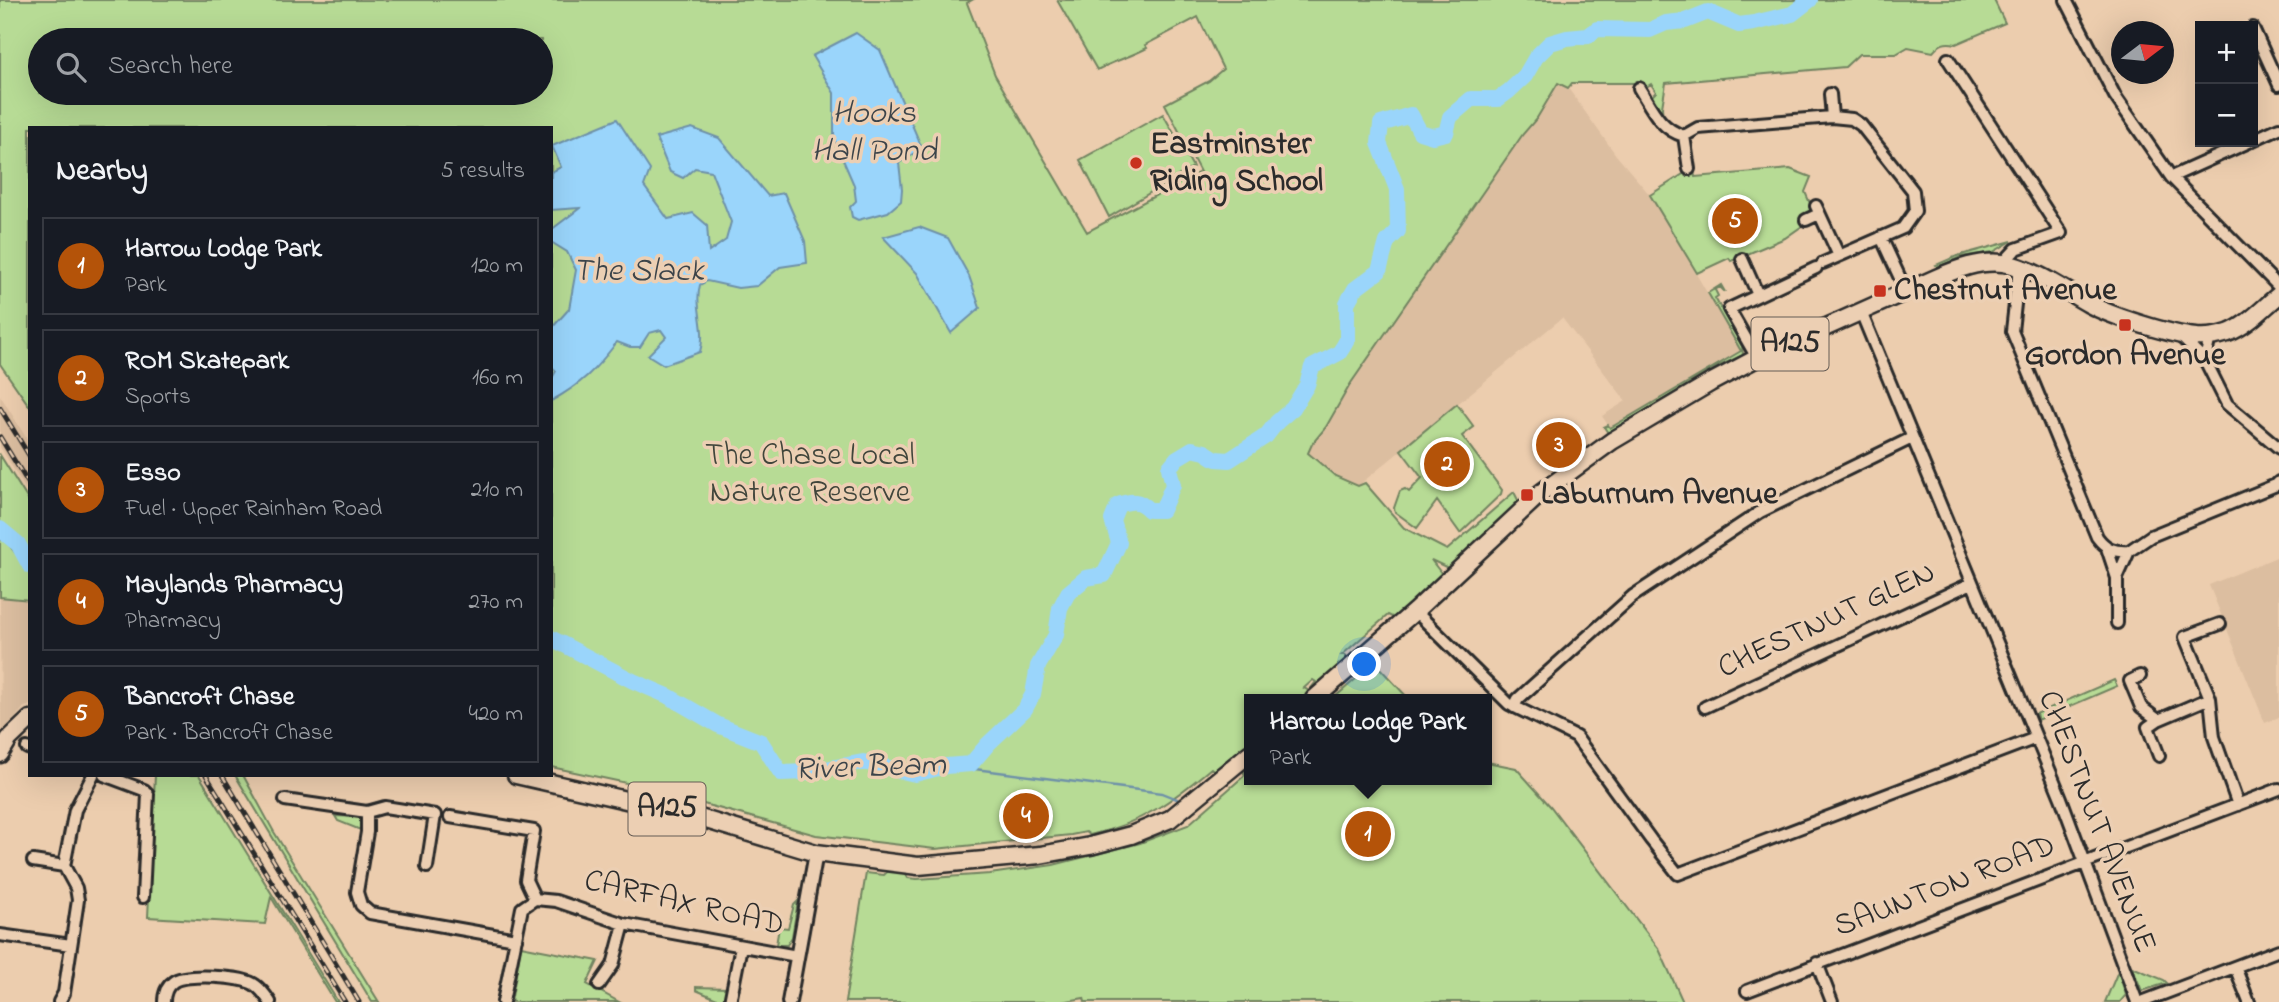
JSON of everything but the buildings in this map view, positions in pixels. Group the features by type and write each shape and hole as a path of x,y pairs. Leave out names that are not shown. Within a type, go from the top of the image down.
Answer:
{"main road":[{"name":"A125","path":"1320,694 1415,611 1555,481 1612,441 1757,358 1906,291 1963,267 1981,263 2011,266"},
{"path":"2011,266 2106,312 2200,338 2226,334 2244,324 2279,295"},
{"path":"0,754 9,739 28,721"},
{"name":"A125","path":"525,777 684,813 816,852 918,866 1040,855 1131,835 1170,819 1244,758"}],"street":[{"path":"2066,0 2115,96 2171,177 2279,287"},
{"path":"2258,39 2279,85"},
{"path":"1948,59 2062,233 2016,249 2011,266 2012,331 2097,537 2107,548 2117,578 2117,623"},
{"path":"1639,88 1660,123 1671,132 1684,136"},
{"path":"1830,94 1832,117"},
{"path":"1684,136 1690,130 1698,128 1832,117 1852,119 1861,125 1913,191 1916,202 1915,211 1903,228 1729,309"},
{"path":"2258,138 2279,128"},
{"path":"1684,136 1689,169"},
{"path":"2171,177 2238,147"},
{"path":"1806,220 1818,210 1839,256"},
{"path":"1881,237 1906,291"},
{"path":"1742,259 1758,295"},
{"path":"1722,297 1757,358"},
{"name":"CHESTNUT AVENUE","path":"1861,312 2036,738 2139,1002"},
{"path":"2176,333 2205,360 2227,404 2279,448"},
{"path":"2205,360 2210,337"},
{"path":"1514,707 1518,699 1633,596 1760,512 1912,438"},
{"path":"2117,578 2129,551 2151,536 2279,482"},
{"path":"2107,548 2129,551"},
{"name":"CHESTNUT GLEN","path":"1705,707 1972,583"},
{"path":"1415,611 1514,707 1576,737 1678,874 2036,738"},
{"path":"2220,624 2185,637 2210,698 2214,737 2238,805"},
{"path":"2140,676 2130,681 2141,707 2158,720"},
{"path":"2159,756 2148,727 2158,720 2210,698"},
{"path":"59,1002 64,993 78,900 76,888 64,866 75,810 92,777"},
{"path":"113,777 144,790 149,798 143,898"},
{"name":"SAUNTON ROAD","path":"1747,990 2279,789"},
{"path":"285,800 367,812 385,807 435,815 427,867"},
{"path":"367,812 367,832 357,892 361,905 370,913 516,939 503,1002"},
{"path":"450,817 534,831 526,880 535,899"},
{"path":"789,1002 816,852"},
{"path":"33,862 64,866"},
{"name":"CARFAX ROAD","path":"516,939 522,908 535,899 543,898 624,924 797,956"},
{"path":"598,985 613,964 624,924"},
{"path":"0,935 71,945"},
{"path":"730,1002 741,946"},
{"path":"2139,1002 2279,950"},
{"path":"1817,963 1832,1002"},
{"path":"2235,967 2249,1002"},
{"path":"164,1002 164,993 173,982 187,976 244,980 254,984 270,1002"}],"shaded area":[{"path":"1558,83 1568,88 1616,155 1650,195 1741,351 1610,428 1602,416 1626,401 1562,318 1353,490 1305,451"},
{"path":"0,395 28,441 28,493 0,447"},
{"path":"2279,556 2279,717 2265,723 2209,585"},
{"path":"0,597 28,600 28,706 1,735"}],"green space":[{"name":"The Chase Local Nature Reserve","path":"0,0 972,0 967,3 995,75 1087,232 1200,172 1165,104 1209,81 1223,69 1198,17 1145,45 1147,48 1097,70 1057,0 1994,0 2005,23 1956,44 1943,44 1933,52 1908,47 1896,54 1859,54 1845,67 1666,83 1663,119 1650,98 1656,92 1651,84 1646,87 1640,83 1572,83 1568,88 1558,83 1537,118 1523,134 1351,383 1308,453 1335,476 1358,486 1365,483 1404,528 1447,550 1514,492 1520,504 1448,568 1431,560 1445,578 1431,584 1398,620 1388,615 1342,655 1348,660 1313,691 1311,688 1316,682 1313,680 1304,688 1312,694 1244,694 1244,746 1214,771 1211,768 1155,810 1125,824 1090,835 1086,832 935,849 816,835 631,784 553,767 553,126 28,126 28,404 0,364"},
{"name":"Eastminster Riding School","path":"1163,114 1193,167 1109,217 1080,160"},
{"path":"1790,169 1811,177 1805,192 1813,210 1805,224 1785,238 1731,261 1729,258 1697,273 1650,195 1688,171 1694,171 1695,177"},
{"path":"2012,241 1993,252 1961,257 1938,267 1936,265 1957,256"},
{"path":"1721,285 1725,292 1720,287 1715,290 1718,296 1715,298 1742,346 1743,355 1717,367 1608,433 1604,427 1608,425 1610,428 1741,351 1708,293"},
{"path":"1457,404 1474,427 1462,436 1502,490 1501,494 1460,533 1437,501 1417,528 1395,512 1394,508 1400,491 1405,489 1409,492 1422,478 1401,450"},
{"path":"0,455 28,500 28,559 11,533 0,525"},
{"path":"0,538 28,569 28,600 0,597"},
{"path":"1375,663 1404,694 1338,694 1357,678 1356,675"},
{"path":"2114,680 2117,686 2038,720 2036,714"},
{"path":"1492,763 1516,768 1551,807 1659,949 1683,1002 1085,1002 1084,998 1062,1002 845,1002 866,873 884,875 888,871 903,870 908,878 917,879 990,874 1053,865 1140,843 1188,825 1244,776 1244,785 1492,785"},
{"path":"155,777 200,777 338,1002 335,1002 271,897 265,924 148,917"},
{"path":"236,777 244,777 274,832 379,1002 372,1002"},
{"path":"335,816 362,817 363,831 338,821"},
{"path":"798,901 792,937 787,945 776,945 779,927 788,928 794,905"},
{"path":"521,946 598,961 587,984 619,1002 511,1002"},
{"path":"2132,967 2164,980 2167,983 2142,991"},
{"path":"2118,971 2126,995 2120,1002 2105,1002"},
{"path":"696,987 727,988 724,1002 696,990"}],"water":[{"name":"Hooks Hall Pond","path":"856,33 880,50 922,148 899,163 901,201 888,212 858,220 852,217 850,207 856,201 854,185 834,139 834,93 812,56"},
{"name":"The Slack","path":"617,119 650,170 644,186 668,219 693,213 707,225 709,252 726,240 731,222 711,171 695,168 683,178 670,172 656,138 692,128 719,138 768,196 784,193 805,241 807,263 780,267 757,286 738,288 707,281 700,285 698,302 702,335 700,352 664,365 648,355 666,337 661,330 649,333 640,347 630,347 617,342 588,375 553,400 553,376 556,371 553,368 553,327 569,309 576,270 567,252 553,243 553,228 580,208 553,210 553,171 561,167 553,146"},
{"path":"919,227 948,238 969,276 980,308 951,333 917,273 883,237"}],"waterway":[{"name":"River Beam","path":"553,639 668,696 718,725 761,742 781,773 809,772 863,762 915,774 946,766 971,764 1025,709 1033,694 1038,666 1056,635 1060,608 1068,593 1086,578 1104,575 1119,543 1112,520 1118,505 1135,502 1149,510 1162,510 1173,485 1169,468 1177,458 1192,449 1205,452 1216,459 1229,460 1266,436 1293,408 1307,385 1312,367 1339,353 1343,347 1347,340 1347,303 1355,289 1379,271 1387,242 1398,231 1397,189 1379,143 1381,124 1411,115 1420,132 1433,136 1446,133 1450,117 1471,99 1498,99 1509,91 1525,76 1536,57 1550,43 1588,36 1597,29 1650,30 1708,12 1739,25 1754,23 1792,14 1810,0"},
{"name":"River Beam","path":"0,529 18,544 28,562"},
{"path":"951,766 1162,793 1177,799"}],"railway":[{"path":"0,408 28,454"},
{"path":"0,437 28,483"},
{"path":"207,777 345,1002"},
{"path":"223,777 359,1002"}],"place":[{"name":"Eastminster Riding School","path":"1136,163"},
{"name":"Bancroft Chase","path":"1735,221"},
{"name":"Chestnut Avenue","path":"1880,291"},
{"name":"Gordon Avenue","path":"2125,325"},
{"name":"Esso","path":"1559,445"},
{"name":"ROM Skatepark","path":"1447,464"},
{"name":"Laburnum Avenue","path":"1527,495"},
{"name":"Maylands Pharmacy","path":"1026,816"},
{"name":"Harrow Lodge Park","path":"1368,834"}]}
